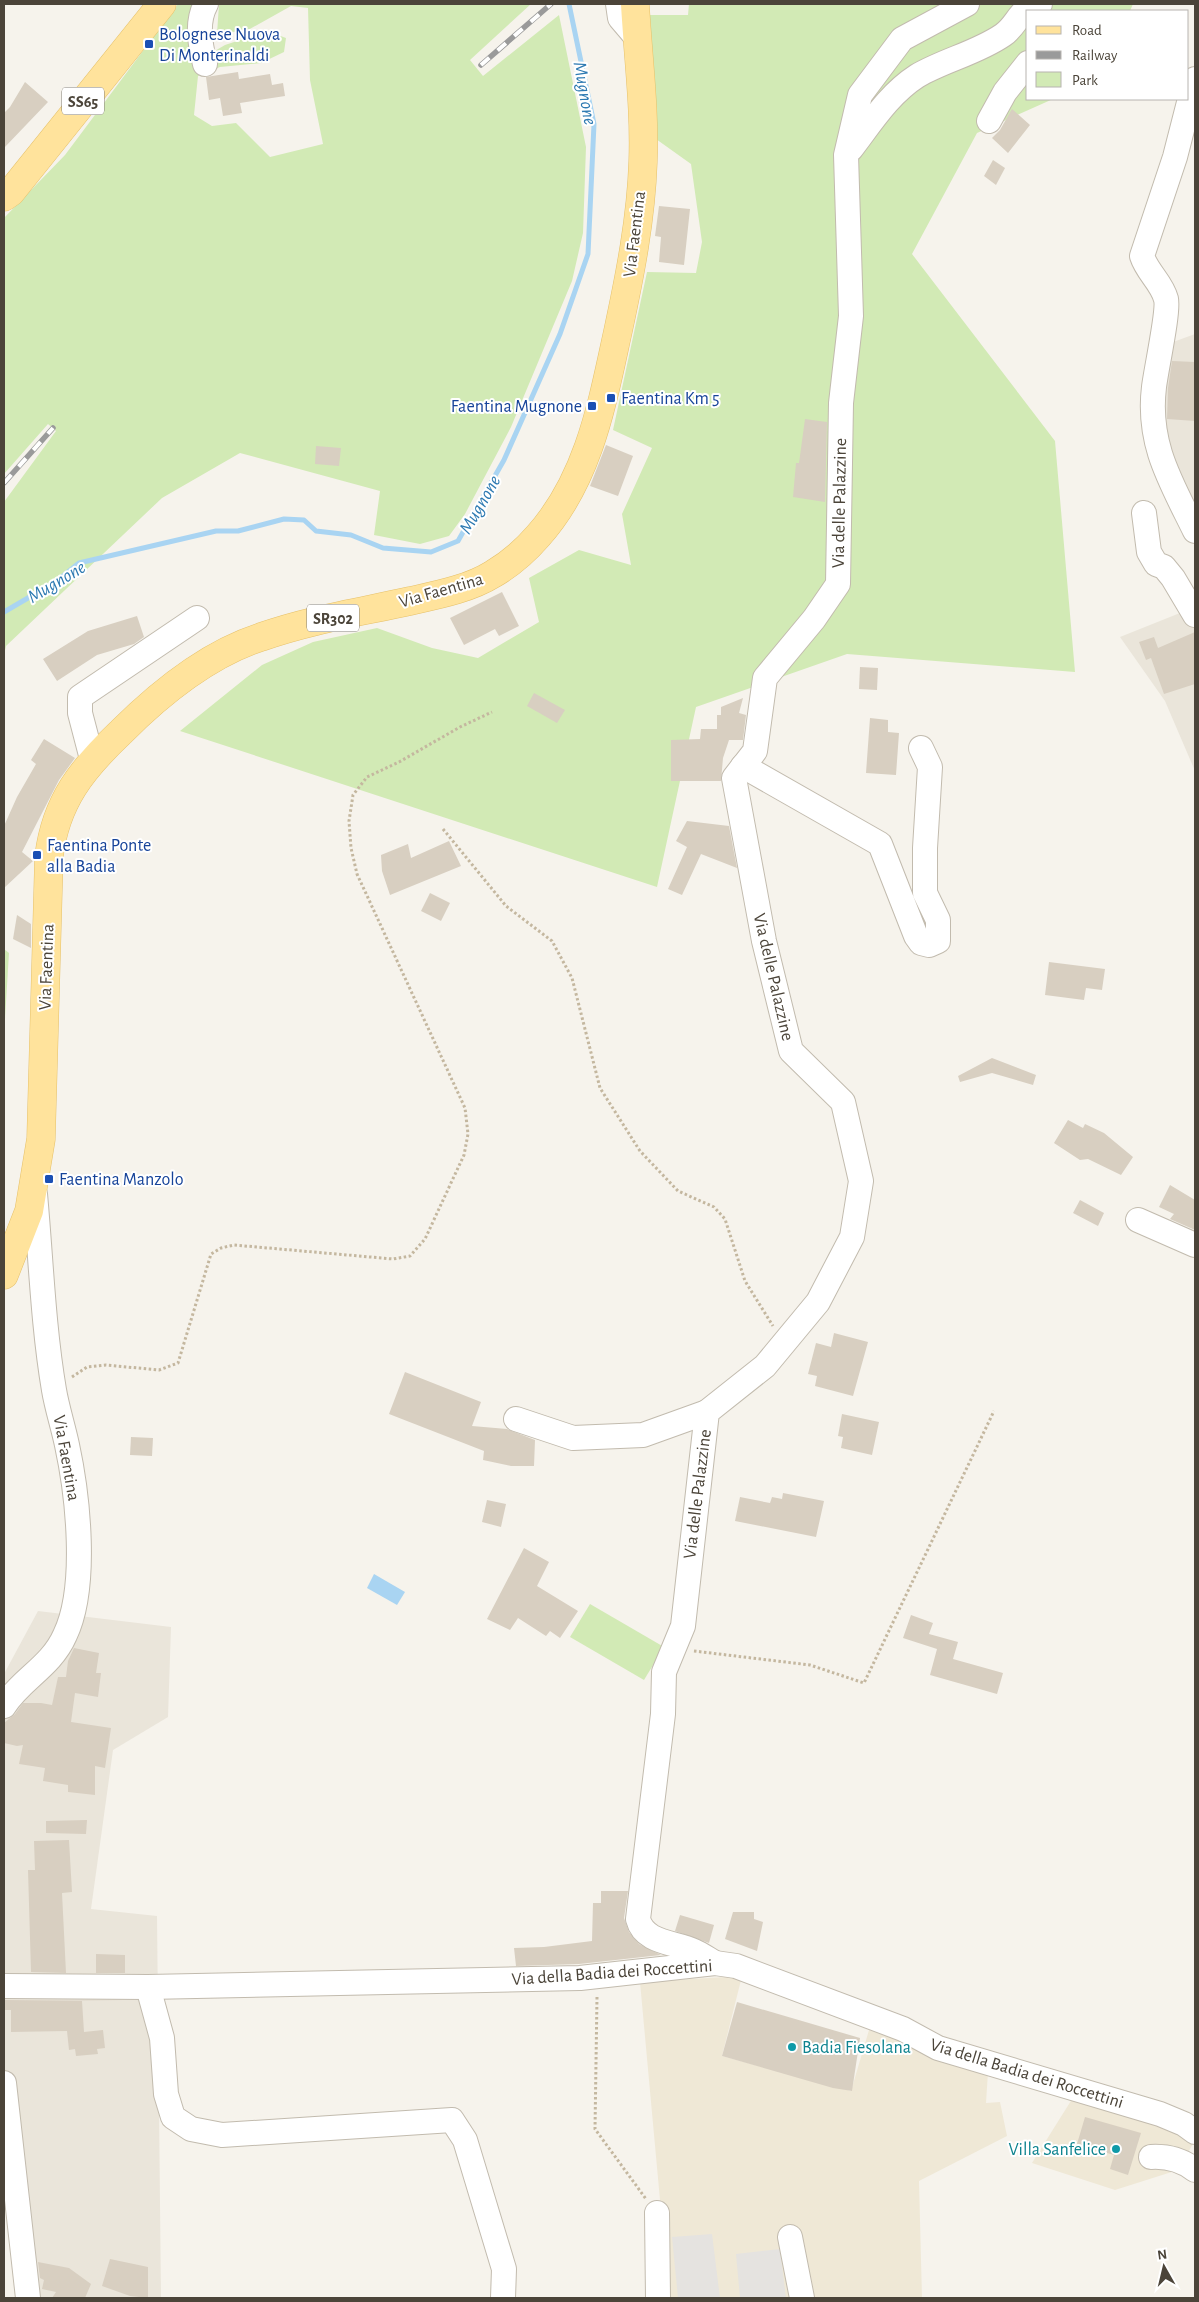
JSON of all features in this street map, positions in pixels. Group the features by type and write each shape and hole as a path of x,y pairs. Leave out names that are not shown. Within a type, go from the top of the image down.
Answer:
{"main road":[{"name":"SS65","path":"4,197 11,192 162,4"},
{"name":"Via Faentina","path":"4,1275 29,1211 35,1186 40,1139 50,848 59,812 75,781 92,759 137,716 191,673 226,652 260,637 457,589 491,576 515,559 526,548 559,509 575,483 589,449 600,409 630,276 643,164 642,110 635,4"}],"street":[{"path":"205,64 200,44 202,12 206,4"},
{"path":"618,4 620,18 637,38"},
{"name":"Via delle Palazzine","path":"715,1963 695,1951 649,1936 640,1928 638,1919 663,1714 664,1672 683,1626 707,1412 765,1366 818,1302 852,1238 861,1181 843,1102 791,1050 764,941 734,778 754,751 765,678 814,619 838,584 841,403 851,316 846,154 860,95 902,39 967,4"},
{"path":"846,154 895,92 918,76 1005,34 1015,20 1030,5 1040,4"},
{"path":"989,121 1004,92 1026,65"},
{"path":"1195,80 1175,157 1142,256 1144,263 1166,300 1154,389 1152,422 1160,460 1195,531"},
{"path":"1144,513 1149,552 1156,564 1164,567 1173,578 1195,615"},
{"path":"92,759 80,713 80,697 197,618"},
{"path":"743,766 880,844 916,936 921,943 929,945 938,941 939,932 938,920 925,893 925,848 930,768 921,748"},
{"name":"Via Faentina","path":"4,1706 57,1651 66,1634 75,1602 78,1521 74,1483 54,1391 46,1330 35,1186"},
{"path":"1138,1220 1195,1245"},
{"path":"516,1419 573,1438 643,1435 707,1412"},
{"name":"Via della Badia dei Roccettini","path":"4,1986 148,1986 580,1978 715,1963 741,1968 903,2029 938,2048 1160,2114 1184,2124 1195,2132"},
{"path":"148,1986 162,2038 166,2094 173,2117 191,2129 222,2136 452,2120 465,2140 504,2269 503,2298"},
{"path":"4,2083 28,2298"},
{"path":"1151,2157 1161,2156 1183,2162 1195,2170"},
{"path":"656,2213 658,2298"},
{"path":"790,2237 802,2298"}],"path":[{"path":"54,1391 86,1367 106,1365 159,1370 178,1363 211,1254 221,1248 234,1245 393,1259 410,1256 425,1239 464,1155 468,1134 465,1108 358,874 351,848 349,821 353,795 367,777 492,712"},
{"path":"444,829 506,906 552,941 572,978 600,1088 640,1151 678,1192 714,1207 725,1219 745,1281 784,1343"},
{"path":"673,1649 810,1665 864,1683 994,1411"},
{"path":"587,1996 597,1997 595,2128 656,2213"}],"shaded area":[{"path":"1195,334 1195,516 1161,456 1165,345"},
{"path":"1195,607 1195,771 1165,701 1120,637"},
{"path":"38,1611 171,1627 168,1717 113,1750 91,1909 157,1916 161,2298 31,2298 4,2066 4,1674"},
{"path":"742,1976 722,2056 851,2091 869,2030 988,2072 986,2103 1000,2102 1007,2136 919,2181 922,2298 669,2298 640,1982"},
{"path":"1074,2096 1142,2118 1194,2142 1178,2170 1115,2190 1032,2163"},
{"path":"712,2234 720,2298 678,2298 672,2237"},
{"path":"780,2249 786,2298 740,2298 736,2254"}],"green space":[{"path":"178,4 202,4 201,59 225,45 267,31 286,38 284,52 261,63 220,67 198,76 194,115 212,126 236,123 270,157 323,144 310,80 308,8 291,6 248,30 217,34 219,4 531,4 470,60 483,76 559,15 586,147 583,233 572,281 511,427 465,514 449,536 420,544 374,535 380,491 240,453 162,498 6,646 4,655 4,502 56,431 48,424 4,474 4,218 65,155"},
{"path":"689,4 1133,4 1130,10 1026,10 1026,100 1051,100 977,133 912,254 1055,441 1075,672 847,654 696,707 657,887 180,731 262,665 313,642 377,628 432,648 478,658 539,622 529,578 579,550 631,565 622,514 652,448 613,430 647,272 696,273 702,242 691,164 656,139 643,15 688,15"},
{"path":"4,949 9,953 4,1035"},
{"path":"590,1604 664,1647 644,1680 570,1637"}],"water":[{"path":"374,1574 405,1592 397,1605 367,1588"}],"building":[{"path":"238,72 239,79 270,74 272,85 283,83 285,96 240,103 242,113 223,116 220,98 209,100 206,77"},
{"path":"25,82 48,102 4,148 4,113 10,107"},
{"path":"1012,109 1030,125 1008,153 992,138 1000,130"},
{"path":"993,160 1005,168 996,185 984,176"},
{"path":"659,206 690,209 684,265 659,262 661,237 655,236"},
{"path":"1172,361 1195,362 1195,421 1167,419 1168,388"},
{"path":"805,419 827,422 825,502 793,497 796,463 799,463"},
{"path":"606,445 633,456 618,496 590,486"},
{"path":"316,446 341,448 339,466 315,464"},
{"path":"502,592 519,626 499,636 495,629 464,645 450,618"},
{"path":"137,616 144,637 134,644 97,655 57,681 43,659 88,631"},
{"path":"1195,632 1195,684 1164,694 1151,658 1146,660 1139,642 1154,637 1158,648"},
{"path":"860,667 878,668 877,690 859,689"},
{"path":"534,693 565,710 557,723 527,706"},
{"path":"743,698 739,713 746,715 743,740 729,740 723,758 721,781 671,781 671,740 700,739 701,729 717,729 717,715 721,715 721,707"},
{"path":"870,718 888,720 888,732 899,733 896,775 866,773"},
{"path":"44,739 75,758 59,780 22,852 33,861 4,888 4,826 17,797 36,764 31,760"},
{"path":"687,821 729,826 737,868 701,854 682,895 668,889 687,847 676,841"},
{"path":"449,841 461,866 390,895 382,871 381,855 408,844 411,858"},
{"path":"430,893 450,903 441,921 421,911"},
{"path":"17,915 31,924 31,948 13,939"},
{"path":"1049,962 1105,969 1102,990 1086,988 1084,1000 1045,995"},
{"path":"992,1058 1036,1075 1033,1085 992,1073 960,1082 958,1076"},
{"path":"1068,1120 1083,1128 1085,1124 1104,1133 1133,1157 1121,1175 1088,1159 1080,1160 1054,1143"},
{"path":"1170,1185 1195,1200 1195,1230 1170,1219 1174,1214 1159,1207"},
{"path":"1080,1200 1104,1213 1098,1226 1073,1213"},
{"path":"834,1333 868,1342 853,1396 815,1386 817,1376 808,1374 816,1343 831,1347"},
{"path":"405,1372 481,1402 472,1426 507,1429 535,1440 534,1466 511,1466 483,1460 484,1451 389,1414"},
{"path":"842,1414 879,1422 872,1455 841,1448 843,1437 838,1436"},
{"path":"131,1437 153,1438 152,1456 130,1455"},
{"path":"783,1493 824,1501 816,1537 735,1521 740,1497 770,1503 772,1497 782,1499"},
{"path":"487,1500 506,1504 501,1527 482,1522"},
{"path":"524,1548 549,1562 537,1586 578,1611 560,1638 550,1631 546,1636 518,1618 510,1630 487,1619"},
{"path":"911,1615 933,1623 929,1634 958,1642 953,1659 1003,1673 997,1694 930,1675 937,1649 903,1638"},
{"path":"74,1648 99,1653 96,1673 101,1673 98,1697 75,1693 71,1722 111,1728 105,1768 95,1766 95,1795 68,1792 68,1785 43,1781 45,1768 19,1764 23,1745 17,1746 4,1743 4,1723 15,1714 23,1703 52,1705 58,1677 66,1677 68,1661"},
{"path":"87,1820 86,1834 46,1833 46,1821"},
{"path":"69,1840 72,1892 62,1893 66,1973 31,1972 28,1870 35,1870 34,1841"},
{"path":"601,1891 628,1891 624,1918 629,1932 639,1944 661,1955 579,1964 516,1966 514,1948 544,1947 592,1941 593,1903 601,1903"},
{"path":"733,1912 754,1912 754,1919 763,1922 757,1951 725,1939"},
{"path":"680,1915 714,1925 709,1943 675,1931"},
{"path":"96,1954 125,1955 125,1973 96,1973"},
{"path":"4,2000 124,2001 82,2001 84,2032 103,2030 105,2048 97,2049 98,2054 76,2056 75,2049 69,2050 67,2031 11,2032 11,2010 4,2010"},
{"name":"Badia Fiesolana","path":"737,2002 860,2038 852,2091 833,2088 722,2056"},
{"name":"Villa Sanfelice","path":"1085,2117 1141,2133 1128,2175 1110,2169 1114,2155 1077,2144"},
{"path":"110,2259 148,2267 148,2298 130,2296 102,2286"},
{"path":"38,2262 69,2268 91,2284 85,2298 52,2298 56,2292 42,2289 44,2280 40,2278"}],"waterway":[{"name":"Mugnone","path":"4,612 57,581 79,563 216,531 238,531 284,519 304,520 316,531 351,535 383,548 431,552 458,541 504,460 560,334 588,254 594,124 569,4"}],"railway":[{"path":"481,65 551,4"},
{"path":"4,483 53,428"}],"place":[{"name":"Bolognese Nuova Di Monterinaldi","path":"149,44"},
{"name":"Faentina Km 5","path":"611,398"},
{"name":"Faentina Mugnone","path":"592,406"},
{"name":"Faentina Ponte alla Badia","path":"37,855"},
{"name":"Faentina Manzolo","path":"49,1179"},
{"name":"Badia Fiesolana","path":"792,2047"},
{"name":"Villa Sanfelice","path":"1116,2149"}]}
